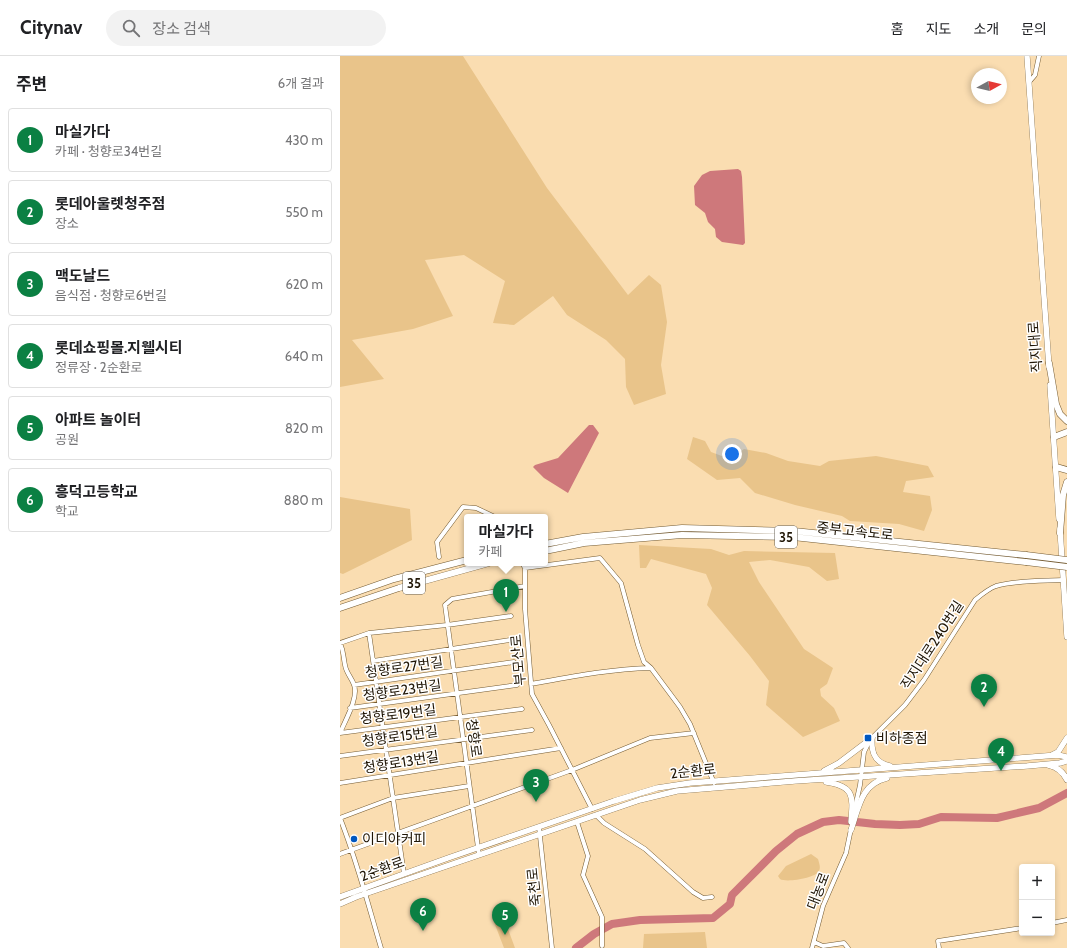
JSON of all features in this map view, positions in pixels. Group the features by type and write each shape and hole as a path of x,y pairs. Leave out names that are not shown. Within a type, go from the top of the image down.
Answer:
{"highway":[{"path":"1049,363 1056,404 1060,414 1067,421"},
{"path":"1054,437 1067,432"},
{"path":"1056,467 1067,470"},
{"path":"1060,533 1063,495 1067,482"},
{"name":"중부고속도로","path":"548,543 583,537 682,528 794,531 1026,558 1067,567"},
{"name":"중부고속도로","path":"548,550 584,543 682,535 793,537 1026,558 1067,560"},
{"name":"35","path":"340,598 394,579 464,561"},
{"name":"35","path":"340,608 399,588 478,566"}],"main road":[{"name":"직지대로","path":"1027,56 1067,637"},
{"path":"821,773 839,763 872,738"},
{"path":"872,738 872,752 878,762 883,765 896,768"},
{"path":"1050,756 1058,752 1067,738"},
{"name":"2순환로","path":"340,904 404,874 478,847 592,808 658,788 714,781 1050,756 1067,757"},
{"name":"2순환로","path":"340,896 365,891 479,855 657,795 677,791 1060,763 1067,761"},
{"path":"1044,764 1060,770 1065,775 1067,780"},
{"path":"851,830 856,802 868,788 874,783 886,778 915,774"},
{"path":"814,780 843,785 850,792 856,802 851,830"}],"street":[{"path":"1029,82 1035,74 1039,56"},
{"path":"438,557 436,542 463,507 476,508 491,514"},
{"path":"548,565 600,558 622,583 638,646 644,662 651,668 680,707 694,733 716,787"},
{"path":"525,568 540,566"},
{"name":"부모산로","path":"525,568 525,608 532,694 562,748 592,808"},
{"name":"직지대로240번길","path":"856,802 864,752 872,738 896,716 924,680 975,600 995,586 1024,582 1063,580"},
{"name":"청향로","path":"479,855 445,605 452,599 525,586"},
{"path":"340,643 369,634 511,616"},
{"path":"369,634 404,874"},
{"path":"373,661 510,640"},
{"name":"청향로27번길","path":"340,643 344,654 345,665 354,685 514,662"},
{"path":"531,684 633,668 651,668"},
{"path":"340,733 355,695 354,685"},
{"name":"청향로23번길","path":"350,708 517,686"},
{"name":"청향로19번길","path":"340,733 522,709"},
{"name":"청향로15번길","path":"340,756 532,730"},
{"path":"340,854 572,770 650,738 694,733"},
{"path":"863,745 864,752"},
{"name":"청향로13번길","path":"340,783 562,748"},
{"path":"381,948 352,849 340,818 393,798 469,786"},
{"path":"596,815 604,823 645,849 693,892 703,898 712,897"},
{"path":"577,822 588,856 583,875 602,917 602,946"},
{"name":"죽천로","path":"539,827 552,947"},
{"name":"대농로","path":"812,948 823,906 848,844 851,830"},
{"path":"1055,922 1067,920"},
{"path":"939,948 938,941 1019,928"},
{"path":"814,942 823,946 844,943 848,948"}],"shaded area":[{"path":"340,56 463,56 547,188 628,295 649,275 661,285 667,322 661,365 666,394 634,405 626,387 625,359 606,340 567,315 553,296 514,325 493,323 505,281 464,255 425,260 453,316 413,329 352,340 384,379 340,387"},
{"path":"738,169 741,171 742,177 745,243 743,245 722,242 716,237 715,229 708,222 705,213 695,205 694,186 702,175 710,171"},
{"path":"589,425 593,425 599,433 568,493 544,478 533,467 535,465 558,458"},
{"path":"693,437 705,441 711,452 730,459 744,449 766,453 788,461 820,466 829,461 876,456 928,466 934,477 906,481 903,492 930,496 932,510 924,531 899,524 850,521 842,516 795,505 755,493 740,478 717,480 687,459"},
{"path":"340,497 410,509 412,540 343,574 340,573"},
{"path":"639,545 711,549 729,555 744,551 835,553 839,579 827,581 809,567 770,560 749,562 759,582 804,649 833,668 827,684 820,689 821,696 834,708 840,721 803,737 766,705 769,681 707,605 712,588 706,574 651,559 646,568 640,568"},
{"path":"811,854 818,859 820,865 817,874 801,879 780,879 778,876 786,866"},
{"path":"504,918 515,948 504,948 494,922"},
{"path":"705,932 707,948 643,948 644,934"}],"waterway":[{"path":"576,948 594,934 612,924 640,920 713,918 730,904 732,895 776,851 797,834 823,822 839,820 900,825 919,824 941,817 997,818 1039,808 1067,793"}],"place":[{"name":"마실가다","path":"506,612"},
{"name":"롯데아울렛청주점","path":"984,707"},
{"name":"비하종점","path":"868,738"},
{"name":"롯데쇼핑몰.지웰시티","path":"1001,771"},
{"name":"맥도날드","path":"536,802"},
{"name":"이디야커피","path":"354,839"},
{"name":"흥덕고등학교","path":"423,931"},
{"name":"아파트 놀이터","path":"505,935"}]}
